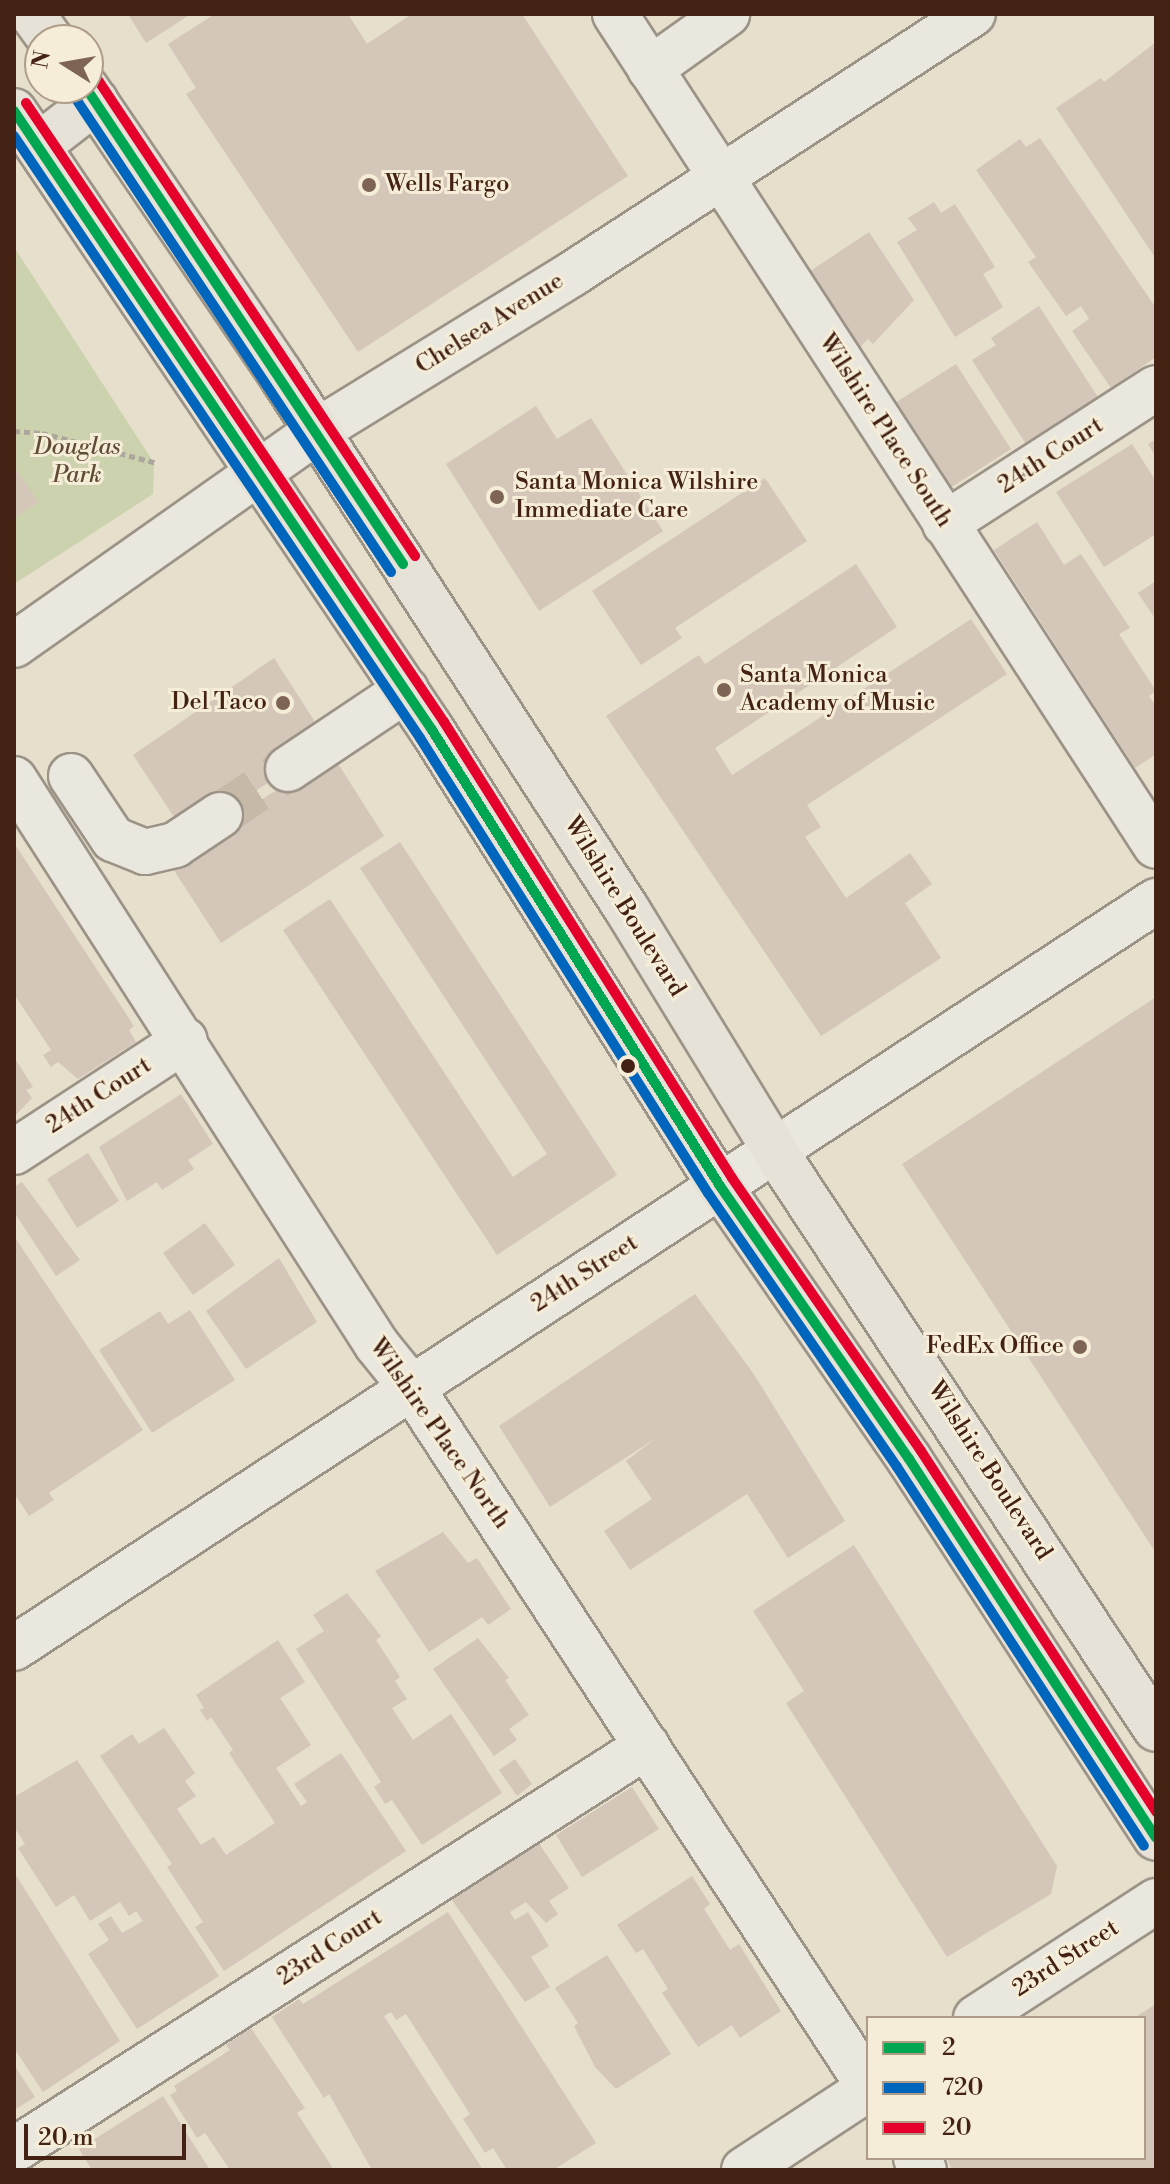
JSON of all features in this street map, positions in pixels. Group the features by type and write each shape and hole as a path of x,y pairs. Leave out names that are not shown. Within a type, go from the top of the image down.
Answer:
{"main road":[{"path":"72,104 26,129 406,690 720,1186 909,1459 1156,1838"},
{"name":"Wilshire Boulevard","path":"98,104 317,431 628,911 775,1151 1156,1729"}],"street":[{"name":"Wilshire Place South","path":"615,14 1156,846"},
{"path":"650,69 727,14"},
{"name":"Chelsea Avenue","path":"14,645 317,431 973,14"},
{"name":"24th Court","path":"945,524 1156,388"},
{"path":"288,769 406,690"},
{"path":"71,776 113,839 145,852 175,845 220,815"},
{"name":"Wilshire Place North","path":"14,779 185,1040 377,1345 412,1388 866,2084"},
{"name":"24th Street","path":"14,1648 1156,901"},
{"name":"24th Court","path":"14,1152 185,1040"},
{"name":"23rd Court","path":"14,2150 647,1746"},
{"name":"23rd Street","path":"979,2016 1156,1901"},
{"path":"744,2170 866,2088"}],"path":[{"path":"14,431 42,433 157,463"}],"green space":[{"name":"Douglas Park","path":"14,247 154,463 153,494 14,584"}],"building":[{"path":"128,14 191,14 146,43"},
{"path":"215,14 348,14 367,44 412,14 522,14 628,176 358,352 186,94 196,88 168,44"},
{"path":"1156,42 1156,259 1056,108 1101,78 1104,82"},
{"path":"1040,138 1156,308 1156,357 1111,388 1072,331 1089,319 1081,306 1066,316 1028,262 1036,257 976,170 1020,139 1026,147"},
{"path":"934,202 941,213 955,204 995,267 983,274 1003,307 955,337 897,242 917,230 908,218"},
{"path":"869,232 914,300 873,344 868,339 854,353 803,276"},
{"path":"1039,306 1103,405 1031,452 972,360 996,345 991,338"},
{"path":"956,364 1011,449 944,492 884,410"},
{"path":"536,406 557,439 591,418 663,531 539,611 446,464"},
{"path":"1156,439 1156,457 1148,444"},
{"path":"1132,444 1156,481 1156,534 1104,567 1056,492"},
{"path":"14,466 38,502 14,518"},
{"path":"765,478 807,541 675,628 682,638 641,665 592,591"},
{"path":"1037,522 1064,565 1081,554 1130,628 1119,634 1156,691 1149,696 1156,706 1156,754 1135,768 994,550"},
{"path":"856,564 897,627 715,748 732,775 971,619 1007,674 807,805 821,827 805,837 846,898 910,853 932,884 905,903 941,958 821,1036 606,716 699,655 705,664"},
{"path":"1156,581 1156,620 1138,593"},
{"path":"274,658 315,722 309,748 288,769 220,815 178,823 133,755"},
{"path":"324,759 335,759 384,836 221,943 168,861"},
{"path":"400,842 617,1175 497,1255 283,930 330,899 513,1177 547,1154 360,868"},
{"path":"14,843 134,1026 129,1030 136,1042 78,1079 58,1062 51,1067 43,1055 51,1050 14,994"},
{"path":"1156,997 1156,1553 902,1164"},
{"path":"14,1057 33,1087 26,1090 32,1098 14,1117"},
{"path":"181,1094 213,1144 188,1160 194,1169 162,1190 157,1182 127,1201 99,1147"},
{"path":"88,1153 119,1201 77,1228 47,1179"},
{"path":"22,1182 80,1260 56,1276 14,1212 14,1187"},
{"path":"205,1223 235,1265 193,1295 163,1253"},
{"path":"14,1236 143,1430 49,1493 54,1500 29,1516 14,1493"},
{"path":"279,1258 317,1322 246,1369 206,1311"},
{"path":"695,1294 753,1373 845,1521 788,1558 747,1494 630,1570 604,1531 652,1499 626,1461 656,1438 550,1507 499,1426"},
{"path":"190,1310 235,1380 152,1433 99,1350 160,1311 168,1324"},
{"path":"443,1532 468,1563 477,1558 511,1609 488,1625 482,1617 429,1652 375,1571"},
{"path":"854,1545 1057,1866 1051,1894 947,1957 786,1703 804,1691 753,1611"},
{"path":"347,1593 381,1636 376,1640 400,1677 395,1681 407,1699 392,1708 413,1740 451,1714 502,1793 422,1845 392,1800 385,1804 374,1787 381,1782 296,1649 324,1631 313,1615"},
{"path":"478,1638 509,1678 505,1680 529,1715 509,1729 517,1740 494,1756 433,1669"},
{"path":"278,1640 305,1682 280,1698 311,1745 276,1768 301,1806 307,1802 294,1784 341,1753 406,1851 224,1971 195,1927 203,1922 167,1867 172,1864 100,1756 132,1734 139,1744 164,1728 195,1773 185,1781 196,1796 177,1809 201,1845 214,1837 226,1855 275,1823 229,1753 233,1750 211,1717 207,1721 200,1710 204,1708 196,1695"},
{"path":"515,1759 532,1784 517,1796 499,1770"},
{"path":"77,1760 219,1976 137,2029 88,1954 109,1940 98,1924 111,1916 122,1933 143,1921 136,1911 129,1916 120,1902 90,1921 74,1895 56,1907 18,1848 25,1844 14,1827 14,1797"},
{"path":"632,1787 659,1829 582,1877 556,1835"},
{"path":"534,1836 569,1888 549,1901 558,1914 546,1923 526,1902 510,1912 515,1920 528,1912 549,1946 531,1957 550,1987 525,2002 446,1892"},
{"path":"14,1872 120,2041 43,2092 14,2048"},
{"path":"692,1876 710,1904 704,1909 730,1950 739,1944 781,2011 740,2038 732,2025 698,2047 662,1993 668,1989 643,1949 636,1953 617,1925"},
{"path":"448,1912 596,2143 553,2170 507,2170 493,2148 485,2153 463,2119 470,2114 406,2014 396,2020 391,2012 384,2016 483,2170 372,2170 329,2094 324,2098 272,2017 299,1999 303,2004"},
{"path":"607,1955 671,2054 616,2089 595,2067 574,2026 578,2023 555,1988"},
{"path":"1156,2004 1156,2170 952,2170 948,2160 1146,2160 1146,2016 1137,2016"},
{"path":"251,2028 305,2108 297,2113 334,2170 230,2170 205,2133 197,2138 170,2095 177,2091 174,2086 230,2050 226,2045"},
{"path":"14,2065 35,2097 14,2110"},
{"path":"163,2096 210,2170 92,2170 79,2149"}],"tunnel":[{"path":"220,815 288,769"}],"transit line":[{"name":"20","path":"104,89 415,556"},
{"name":"20","path":"27,104 444,722 732,1178 921,1451 1156,1812"},
{"name":"720","path":"79,104 391,572"},
{"name":"2","path":"97,104 403,564"},
{"name":"2","path":"14,111 432,730 720,1186 909,1459 1156,1838"},
{"name":"720","path":"14,136 420,738 708,1193 897,1467 1144,1846"}],"place":[{"name":"Wells Fargo","path":"369,185"},
{"name":"Santa Monica Wilshire Immediate Care","path":"497,497"},
{"name":"Santa Monica Academy of Music","path":"724,690"},
{"name":"Del Taco","path":"283,703"},
{"name":"FedEx Office","path":"1080,1347"}]}
